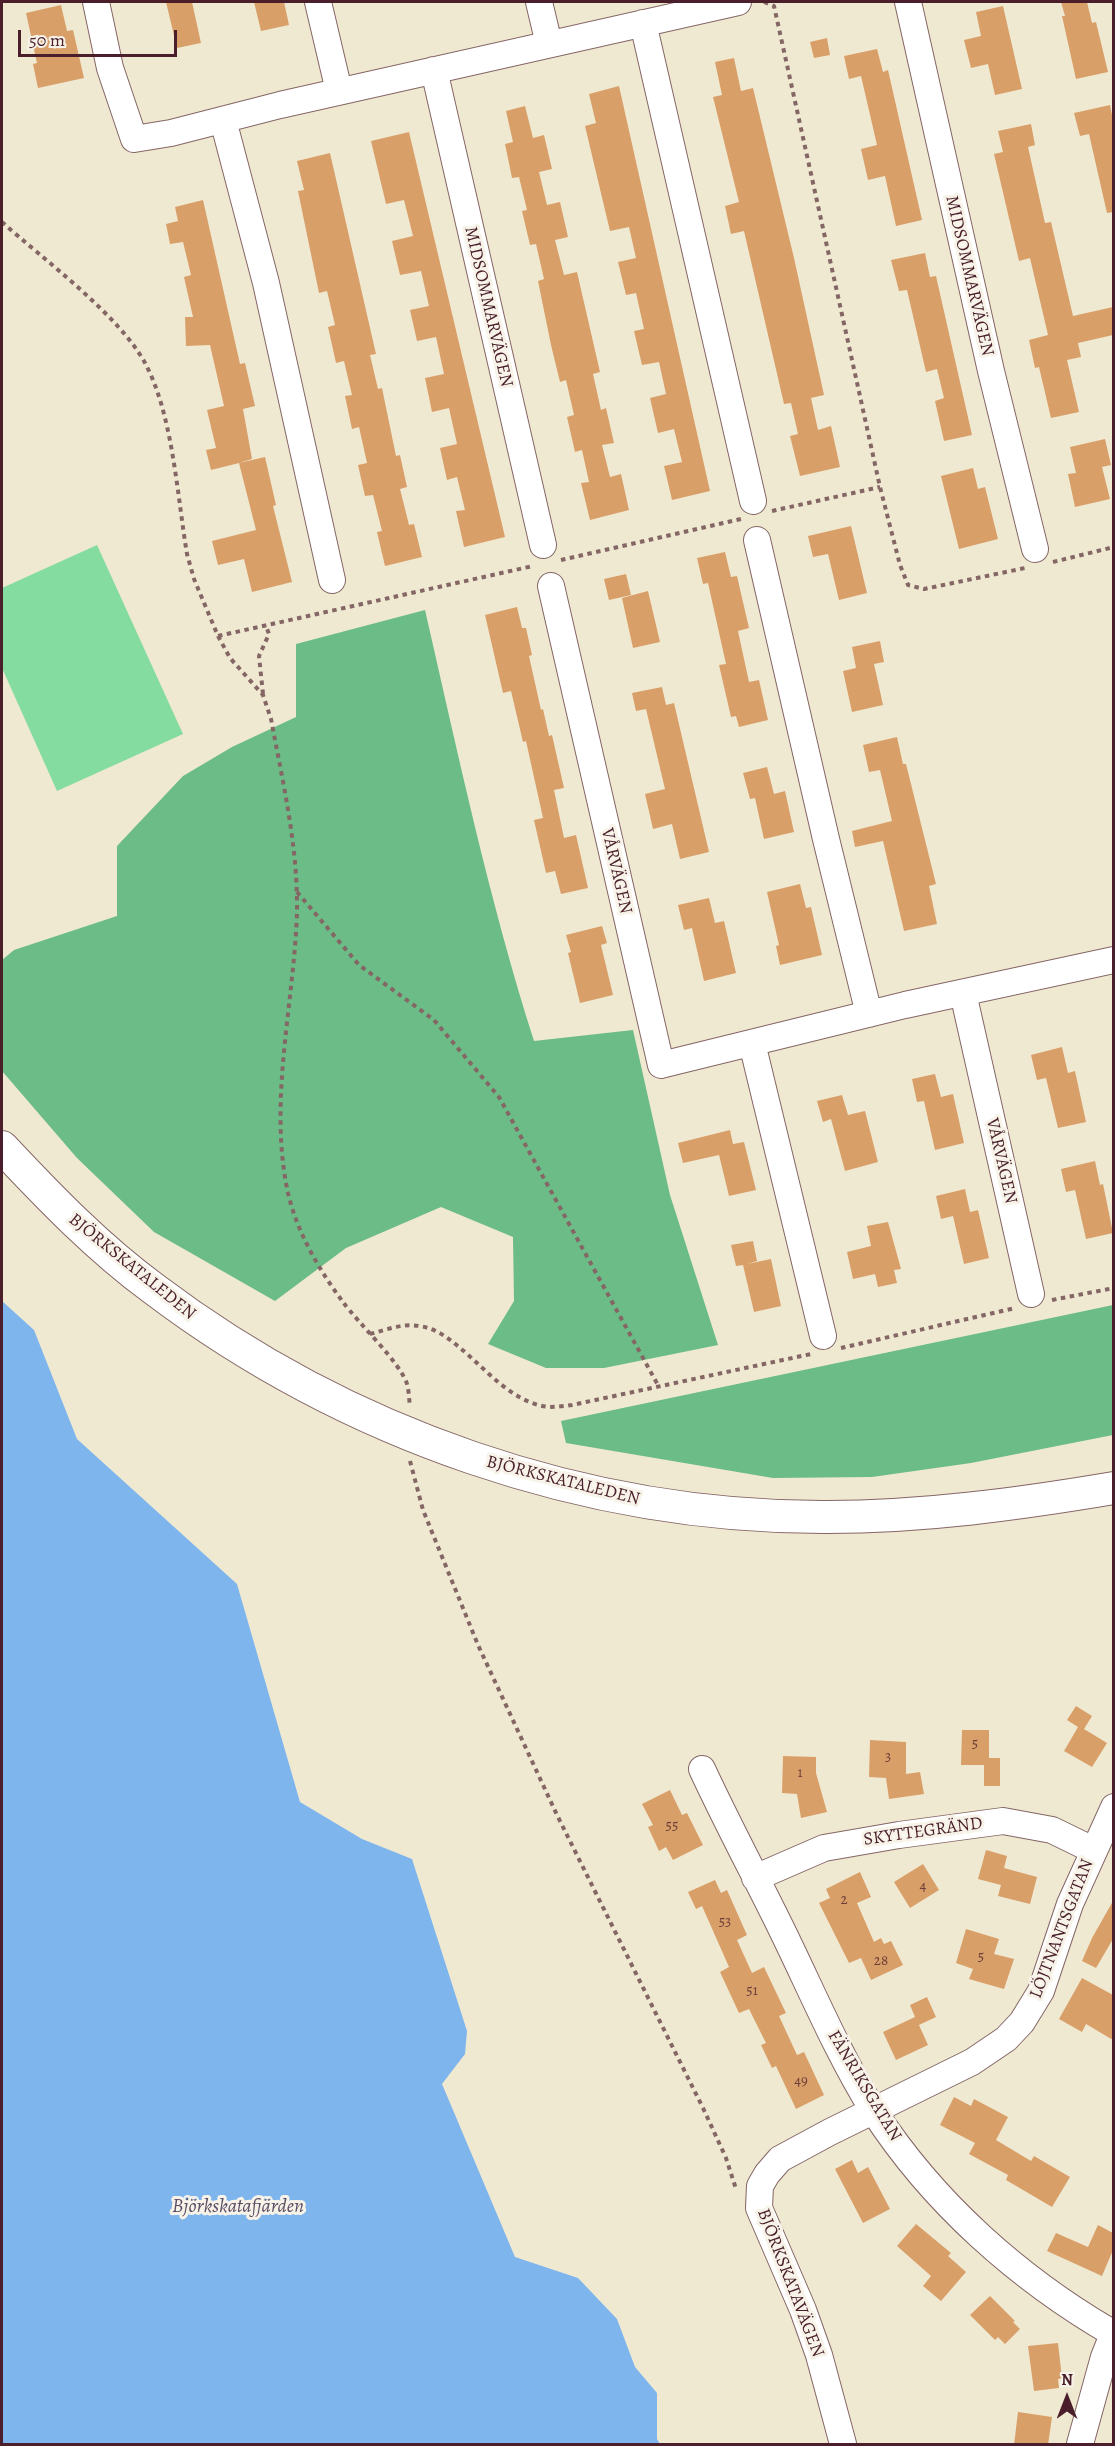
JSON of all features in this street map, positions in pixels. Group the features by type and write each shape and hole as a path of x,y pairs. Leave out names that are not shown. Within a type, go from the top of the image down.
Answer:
{"main road":[{"name":"BJÖRKSKATALEDEN","path":"2,1147 54,1202 105,1249 152,1288 248,1354 350,1409 446,1449 511,1472 605,1494 665,1504 733,1513 807,1517 890,1515 967,1509 1113,1488"}],"street":[{"path":"96,2 110,68 134,139 171,133 434,70 738,2"},
{"path":"318,2 339,92"},
{"path":"539,2 549,44"},
{"name":"MIDSOMMARVÄGEN","path":"908,2 991,371 1037,560"},
{"path":"643,23 753,501"},
{"name":"MIDSOMMARVÄGEN","path":"434,70 543,545"},
{"path":"223,120 266,283 332,580"},
{"path":"757,540 869,1014"},
{"name":"VÅRVÄGEN","path":"550,586 661,1065 869,1014 1113,960"},
{"name":"VÅRVÄGEN","path":"963,993 1032,1301"},
{"path":"752,1043 825,1346"},
{"name":"FÄNRIKSGATAN","path":"702,1769 843,2057 874,2110 916,2170 972,2230 1065,2304 1113,2333"},
{"name":"LÖJTNANTSGATAN","path":"874,2110 989,2052 1006,2039 1022,2022 1041,1991 1070,1904 1113,1807"},
{"name":"SKYTTEGRÄND","path":"755,1878 824,1848 1003,1821 1052,1830 1093,1850"},
{"name":"BJÖRKSKATAVÄGEN","path":"843,2445 819,2355 803,2310 762,2216 758,2196 766,2174 780,2159 874,2110"},
{"path":"1080,2445 1104,2357 1113,2333"}],"path":[{"path":"764,2 774,6 880,486 900,566 908,585 924,589 1037,560 1113,547"},
{"path":"2,222 106,314 134,346 145,363 160,400 187,554 194,579 230,658 263,695"},
{"path":"266,626 269,634 259,661 263,695 271,719 288,810 297,876 283,1078 281,1144 285,1175 294,1214 309,1249 342,1302 370,1334 406,1382 410,1414"},
{"path":"297,892 359,965 434,1020 499,1097 659,1387"},
{"path":"370,1334 404,1325 436,1331 477,1362 508,1390 529,1402 550,1407 572,1405 659,1387 825,1346 1032,1301 1113,1288"},
{"path":"410,1460 423,1510 478,1645 557,1815 703,2108 726,2158 737,2194"}],"green space":[{"path":"97,545 183,734 57,791 2,668 2,588"},
{"path":"425,610 488,881 534,1041 633,1030 670,1195 718,1345 604,1368 546,1368 488,1344 514,1301 513,1237 441,1207 346,1248 275,1301 154,1232 77,1158 2,1071 2,960 14,950 117,916 117,846 183,776 232,747 296,717 296,644"},
{"path":"1113,1305 1113,1435 971,1463 872,1477 773,1478 566,1443 561,1421"}],"water":[{"name":"Björkskatafjärden","path":"2,1301 34,1330 77,1439 237,1584 300,1802 362,1839 412,1859 467,2031 465,2054 442,2084 515,2257 578,2278 617,2319 635,2367 657,2393 657,2439 660,2444 2,2444"}],"building":[{"path":"166,2 192,2 201,43 177,48"},
{"path":"254,2 284,2 289,25 261,31"},
{"path":"1061,2 1087,2 1092,23 1096,22 1108,72 1076,79"},
{"path":"61,5 67,31 73,30 84,78 38,88 33,64 37,63 26,13"},
{"path":"1003,6 1022,89 995,95 988,64 971,68 964,40 981,36 976,12"},
{"path":"827,38 830,55 814,58 810,42"},
{"path":"877,49 883,72 888,70 922,220 896,226 885,176 868,180 861,149 877,145 861,76 849,79 844,56"},
{"path":"734,58 741,91 753,88 794,258 824,395 811,398 818,430 831,426 840,467 800,476 790,436 798,434 791,403 784,404 744,231 731,234 725,206 739,202 713,97 722,95 715,62"},
{"path":"619,86 710,491 672,500 664,466 682,462 674,429 658,433 650,398 666,394 659,362 642,365 634,331 644,329 636,293 626,295 618,262 636,258 629,227 610,231 585,126 596,123 589,94"},
{"path":"1110,105 1113,120 1113,212 1107,213 1089,134 1080,136 1074,113"},
{"path":"525,106 533,138 544,135 552,169 539,172 547,205 560,202 568,237 555,240 564,275 577,272 600,372 593,374 601,410 606,408 614,443 602,445 610,477 621,474 629,510 590,520 581,483 589,482 582,450 575,452 567,417 574,415 566,380 560,382 538,281 544,279 536,244 530,245 522,211 527,210 519,177 512,178 505,144 513,142 506,111"},
{"path":"1031,124 1035,145 1028,147 1045,223 1051,222 1073,316 1113,307 1113,335 1078,343 1081,357 1067,360 1079,412 1051,418 1039,367 1035,368 1029,340 1048,335 1030,258 1019,261 994,154 1003,152 998,131"},
{"path":"409,132 505,537 464,547 456,511 465,510 457,477 447,480 440,448 457,444 449,408 432,412 425,378 444,374 436,337 417,341 410,310 429,306 421,271 400,275 392,241 413,236 404,200 386,204 371,141"},
{"path":"330,153 376,354 370,355 378,389 382,388 396,456 400,455 407,487 400,489 409,525 414,524 422,557 385,566 377,532 382,531 373,495 365,496 358,465 367,463 359,427 352,429 345,396 352,395 344,361 336,363 328,327 335,325 327,291 319,293 298,191 304,190 297,161"},
{"path":"203,200 240,364 245,363 255,406 243,409 252,459 211,470 206,450 216,448 207,410 224,406 210,345 186,346 185,317 193,317 184,277 191,275 183,242 170,244 166,224 178,221 175,207"},
{"path":"925,253 930,277 936,276 972,435 944,441 935,401 944,398 937,369 926,372 907,290 899,291 891,260"},
{"path":"1105,439 1111,465 1102,467 1110,499 1075,507 1068,474 1076,473 1070,447"},
{"path":"265,457 276,505 273,506 292,582 252,592 244,559 218,565 212,541 256,530 239,463"},
{"path":"973,468 978,489 985,487 998,539 959,549 941,476"},
{"path":"851,526 867,593 839,600 828,554 813,557 808,536"},
{"path":"725,552 731,577 737,576 749,628 738,631 749,682 759,680 768,720 739,727 736,716 731,717 719,665 726,664 708,583 703,584 697,558"},
{"path":"626,574 631,595 609,600 604,579"},
{"path":"648,591 660,642 633,648 622,598"},
{"path":"517,607 522,628 526,628 532,655 529,656 541,710 543,709 549,736 552,735 564,788 554,790 564,838 576,835 588,888 561,894 555,871 546,873 534,820 543,818 526,741 523,742 511,691 503,693 485,615"},
{"path":"880,641 884,662 874,664 883,705 852,712 843,671 856,668 852,647"},
{"path":"662,687 666,705 674,703 709,852 680,859 672,824 653,829 645,794 665,789 646,709 636,711 632,693"},
{"path":"897,737 936,884 929,886 937,924 904,931 883,841 855,847 852,831 892,821 880,770 869,772 863,745"},
{"path":"767,767 774,794 785,791 794,832 764,839 755,798 750,799 743,773"},
{"path":"800,884 806,908 811,907 822,955 780,965 776,946 779,945 767,892"},
{"path":"709,898 715,923 724,921 736,973 704,981 692,928 684,930 678,905"},
{"path":"602,926 607,943 601,945 613,995 580,1003 566,935"},
{"path":"1062,1047 1068,1073 1075,1071 1086,1122 1058,1128 1046,1078 1037,1080 1031,1055"},
{"path":"935,1074 941,1097 953,1094 964,1143 935,1150 924,1101 917,1102 912,1079"},
{"path":"842,1095 848,1115 865,1111 878,1162 845,1171 831,1119 823,1122 817,1101"},
{"path":"730,1130 733,1144 744,1142 756,1190 729,1196 719,1155 683,1163 678,1143"},
{"path":"1095,1161 1100,1185 1103,1184 1113,1233 1086,1239 1075,1190 1066,1192 1061,1169"},
{"path":"965,1189 970,1212 978,1210 989,1258 964,1264 953,1216 941,1219 936,1196"},
{"path":"888,1222 901,1269 894,1270 897,1283 878,1287 875,1274 853,1279 847,1252 871,1246 867,1226"},
{"path":"753,1241 757,1261 747,1264 771,1259 781,1306 754,1312 743,1265 736,1266 731,1245"},
{"path":"1076,1706 1092,1716 1084,1729 1107,1743 1092,1767 1064,1751 1078,1727 1067,1720"},
{"path":"962,1730 989,1730 989,1758 1000,1758 1000,1786 984,1786 984,1765 961,1765"},
{"path":"870,1740 906,1742 906,1774 920,1772 924,1794 889,1799 886,1778 869,1777"},
{"path":"783,1756 816,1757 816,1773 827,1812 801,1818 797,1794 782,1793"},
{"path":"670,1790 682,1815 687,1813 703,1845 673,1860 666,1847 659,1851 648,1827 653,1825 642,1804"},
{"path":"986,1850 1007,1856 1004,1868 1037,1877 1030,1904 998,1896 1001,1885 978,1879"},
{"path":"923,1864 939,1890 910,1908 894,1882"},
{"path":"860,1872 871,1897 857,1903 874,1942 881,1938 884,1944 891,1941 903,1965 871,1980 861,1958 849,1963 819,1903 830,1898 826,1889"},
{"path":"715,1880 721,1893 727,1890 747,1935 737,1940 752,1973 764,1967 786,2013 779,2016 797,2055 804,2052 824,2095 796,2109 776,2066 772,2068 761,2045 766,2043 749,2009 739,2013 720,1972 729,1967 702,1906 696,1909 688,1892"},
{"path":"1113,1901 1113,1939 1096,1968 1082,1961"},
{"path":"966,1929 999,1939 994,1954 1014,1959 1004,1989 969,1979 973,1969 956,1963"},
{"path":"1082,1978 1113,1995 1113,2040 1086,2024 1082,2032 1059,2019"},
{"path":"927,1997 936,2017 919,2025 928,2045 896,2060 883,2032 915,2017 910,2005"},
{"path":"954,2097 971,2106 974,2099 1008,2117 996,2140 1031,2161 1034,2156 1070,2177 1052,2207 1006,2180 1008,2175 969,2154 975,2143 940,2125"},
{"path":"852,2160 858,2173 868,2167 890,2209 863,2223 835,2169"},
{"path":"916,2224 951,2253 948,2256 966,2272 941,2301 923,2286 931,2276 897,2246"},
{"path":"1098,2225 1113,2233 1113,2250 1102,2276 1047,2251 1056,2233 1088,2247"},
{"path":"990,2296 1020,2329 1005,2344 998,2337 995,2340 970,2315"},
{"path":"1058,2343 1062,2378 1058,2379 1059,2388 1034,2391 1028,2346"},
{"path":"1018,2412 1052,2417 1048,2445 1014,2445"}]}
